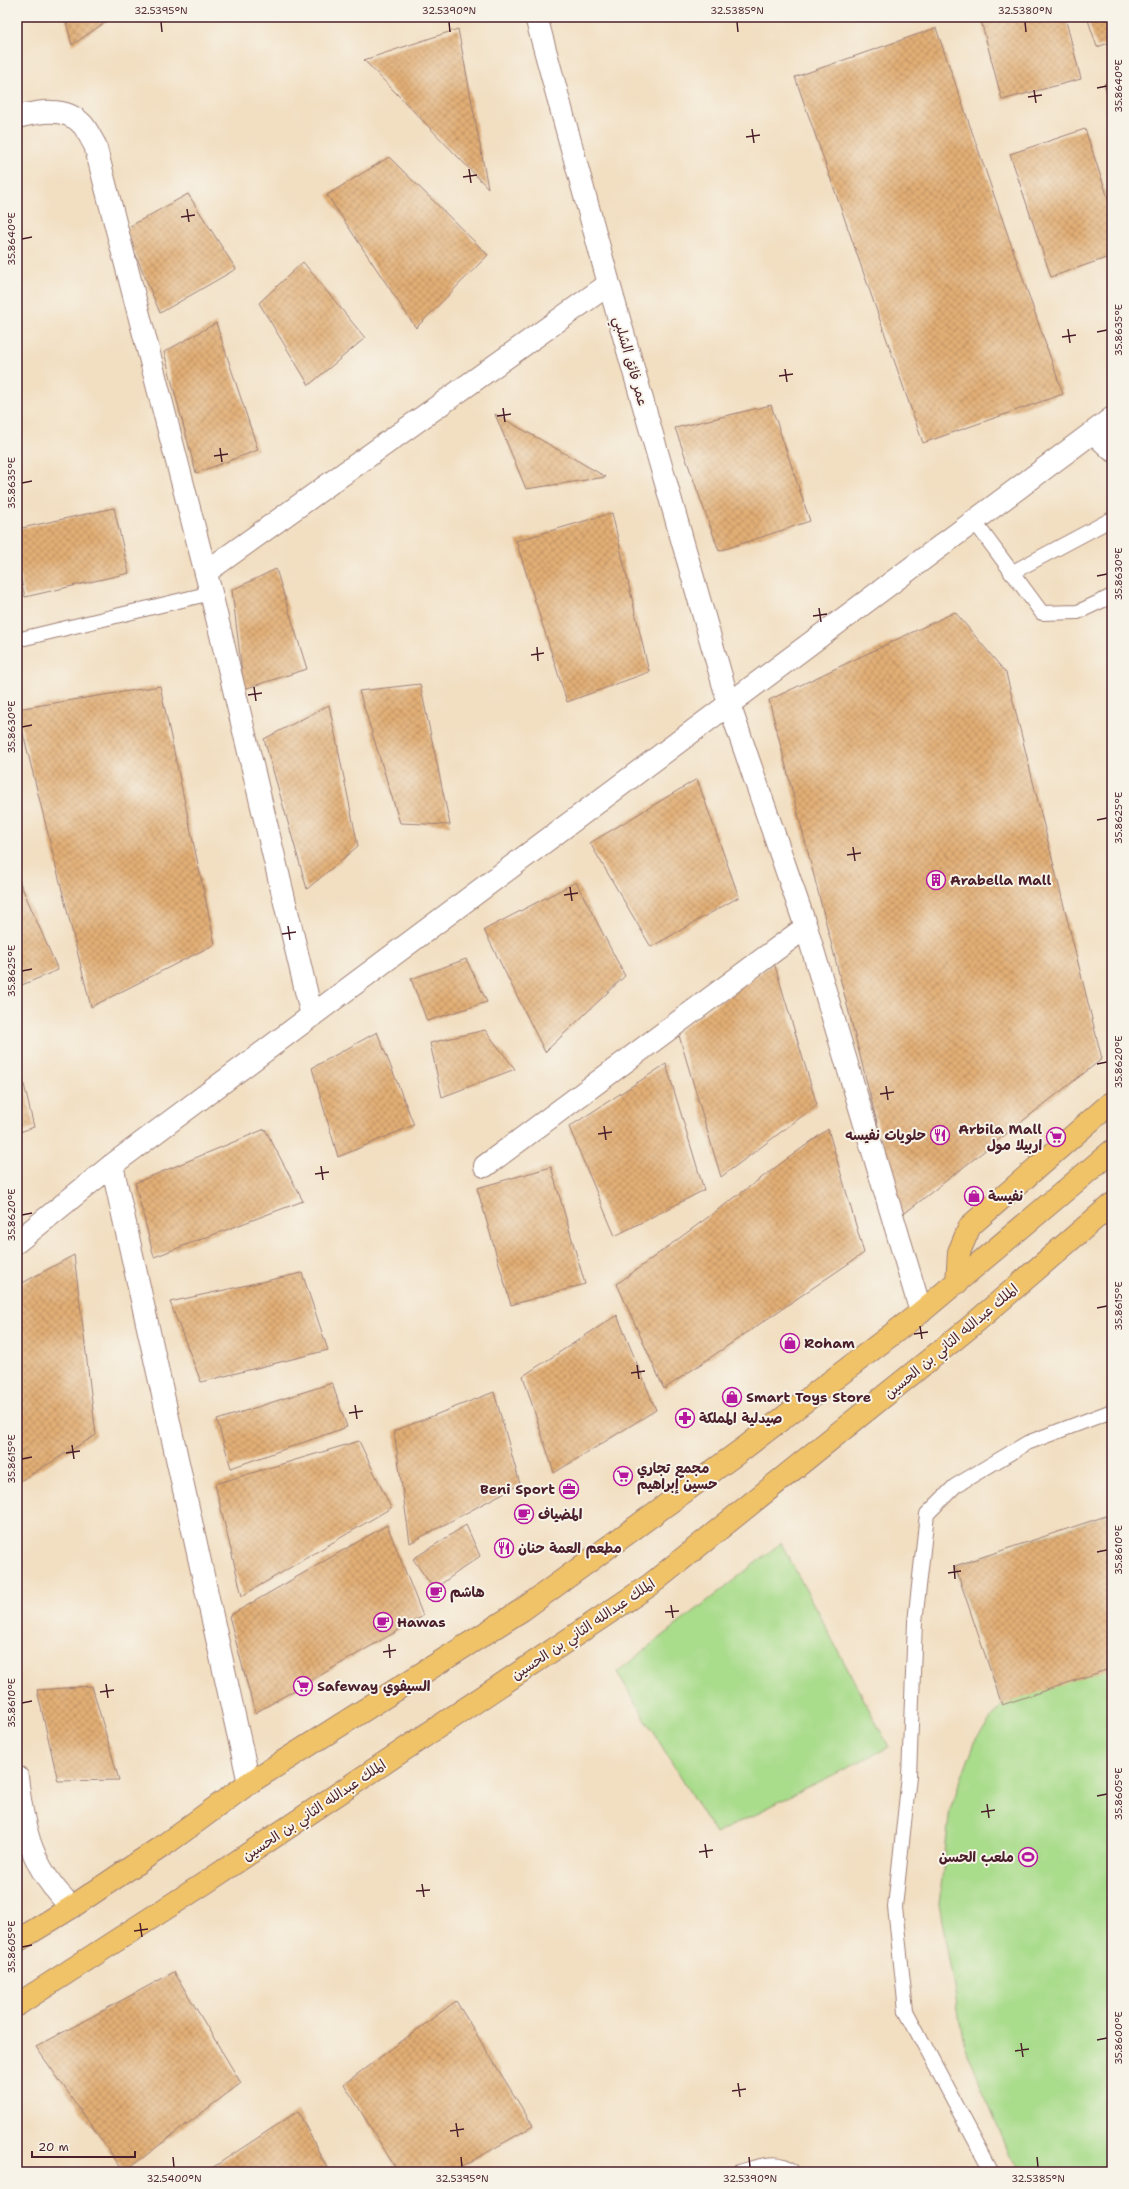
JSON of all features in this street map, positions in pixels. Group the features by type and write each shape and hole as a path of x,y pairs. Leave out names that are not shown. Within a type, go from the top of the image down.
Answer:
{"main road":[{"path":"957,1283 959,1252 970,1226 1112,1102"},
{"path":"17,1941 72,1907 167,1843 249,1783 522,1610 742,1449 921,1312 1112,1151"},
{"name":"الملك عبدالله الثاني بن الحسين","path":"17,2005 205,1883 650,1585 970,1327 1112,1204"}],"street":[{"name":"عمر فائق الشلبي","path":"536,17 609,284 729,704 806,928 921,1312"},
{"path":"17,117 38,112 62,112 82,124 95,145 206,572 312,1016"},
{"path":"206,572 609,284"},
{"path":"17,1242 112,1165 1112,418"},
{"path":"1093,432 1112,450"},
{"path":"485,1166 806,928"},
{"path":"112,1165 249,1783"},
{"path":"17,1777 21,1814 39,1866 54,1891 72,1907"}],"lane":[{"path":"1011,573 1112,519"},
{"path":"974,521 1042,613 1078,612 1112,596"},
{"path":"25,638 211,593"},
{"path":"992,2172 906,2010 895,1907 909,1776 915,1622 927,1514 955,1486 1027,1443 1112,1411"},
{"path":"739,2172 764,2165 780,2164 793,2172"}],"green space":[{"name":"ملعب الحسن","path":"1112,1514 1112,2172 1024,2172 1010,2156 964,2044 939,1904 950,1809 976,1739 1002,1705 955,1566"},
{"path":"781,1543 889,1747 715,1834 617,1672"}],"building":[{"path":"65,17 113,17 72,45"},
{"path":"980,17 1065,17 1081,79 1002,100"},
{"path":"1087,17 1112,17 1112,42 1097,47"},
{"path":"936,28 1063,394 923,443 795,77"},
{"path":"458,29 488,188 364,60"},
{"path":"1112,82 1112,106 1104,84"},
{"path":"1085,129 1112,210 1112,256 1051,277 1010,154"},
{"path":"389,157 488,255 416,328 327,195"},
{"path":"188,194 236,269 160,313 125,229"},
{"path":"303,262 365,338 309,385 259,303"},
{"path":"216,323 258,450 196,473 164,352"},
{"path":"771,405 810,521 719,551 675,428"},
{"path":"495,414 550,445 606,477 526,489"},
{"path":"114,508 129,573 25,597 17,562 17,529"},
{"path":"612,513 649,672 567,702 516,541"},
{"path":"276,569 307,669 244,689 232,590"},
{"name":"Arabella Mall","path":"955,612 1006,673 1102,1059 901,1216 769,700"},
{"path":"420,684 450,825 400,823 359,691"},
{"path":"160,686 215,944 91,1007 17,709"},
{"path":"329,705 358,846 307,889 264,739"},
{"path":"697,779 739,897 651,947 590,843"},
{"path":"17,876 58,970 17,987"},
{"path":"576,882 625,976 545,1052 484,930"},
{"path":"466,959 487,1002 427,1021 411,979"},
{"path":"774,963 817,1105 721,1177 678,1032"},
{"path":"485,1030 515,1069 442,1097 430,1043"},
{"path":"377,1032 414,1125 338,1157 312,1068"},
{"path":"17,1055 34,1127 17,1133"},
{"path":"666,1064 704,1190 615,1236 569,1127"},
{"path":"265,1129 303,1201 154,1257 135,1183"},
{"path":"828,1129 864,1253 664,1389 617,1284"},
{"path":"551,1167 585,1284 511,1305 477,1188"},
{"path":"74,1255 96,1435 17,1483 17,1286"},
{"path":"302,1273 328,1350 201,1382 170,1302"},
{"path":"617,1315 656,1410 554,1473 523,1376"},
{"path":"332,1383 347,1427 231,1468 217,1420"},
{"path":"494,1392 520,1484 410,1543 394,1431"},
{"path":"359,1441 391,1508 242,1596 215,1484"},
{"path":"1112,1514 1112,1668 1002,1705 955,1566"},
{"path":"387,1525 423,1616 255,1713 229,1616"},
{"path":"466,1525 480,1556 434,1589 413,1559"},
{"path":"92,1686 119,1780 58,1781 37,1690"},
{"path":"174,1972 241,2083 124,2172 36,2047"},
{"path":"456,2001 533,2126 453,2172 398,2172 344,2084"},
{"path":"298,2111 329,2172 206,2172"}],"place":[{"name":"Arabella Mall","path":"936,880"},
{"name":"حلويات نفيسه","path":"940,1135"},
{"name":"Arbila Mall اربيلا مول","path":"1056,1137"},
{"name":"نفيسة","path":"974,1196"},
{"name":"Roham","path":"790,1343"},
{"name":"Smart Toys Store","path":"732,1397"},
{"name":"صيدلية المملكة","path":"685,1418"},
{"name":"مجمع تجاري حسين إبراهيم","path":"623,1476"},
{"name":"Beni Sport","path":"569,1489"},
{"name":"المضياف","path":"524,1514"},
{"name":"مطعم العمة حنان","path":"504,1548"},
{"name":"هاشم","path":"436,1592"},
{"name":"Hawas","path":"383,1622"},
{"name":"Safeway السيفوي","path":"303,1686"},
{"name":"ملعب الحسن","path":"1028,1857"}]}
